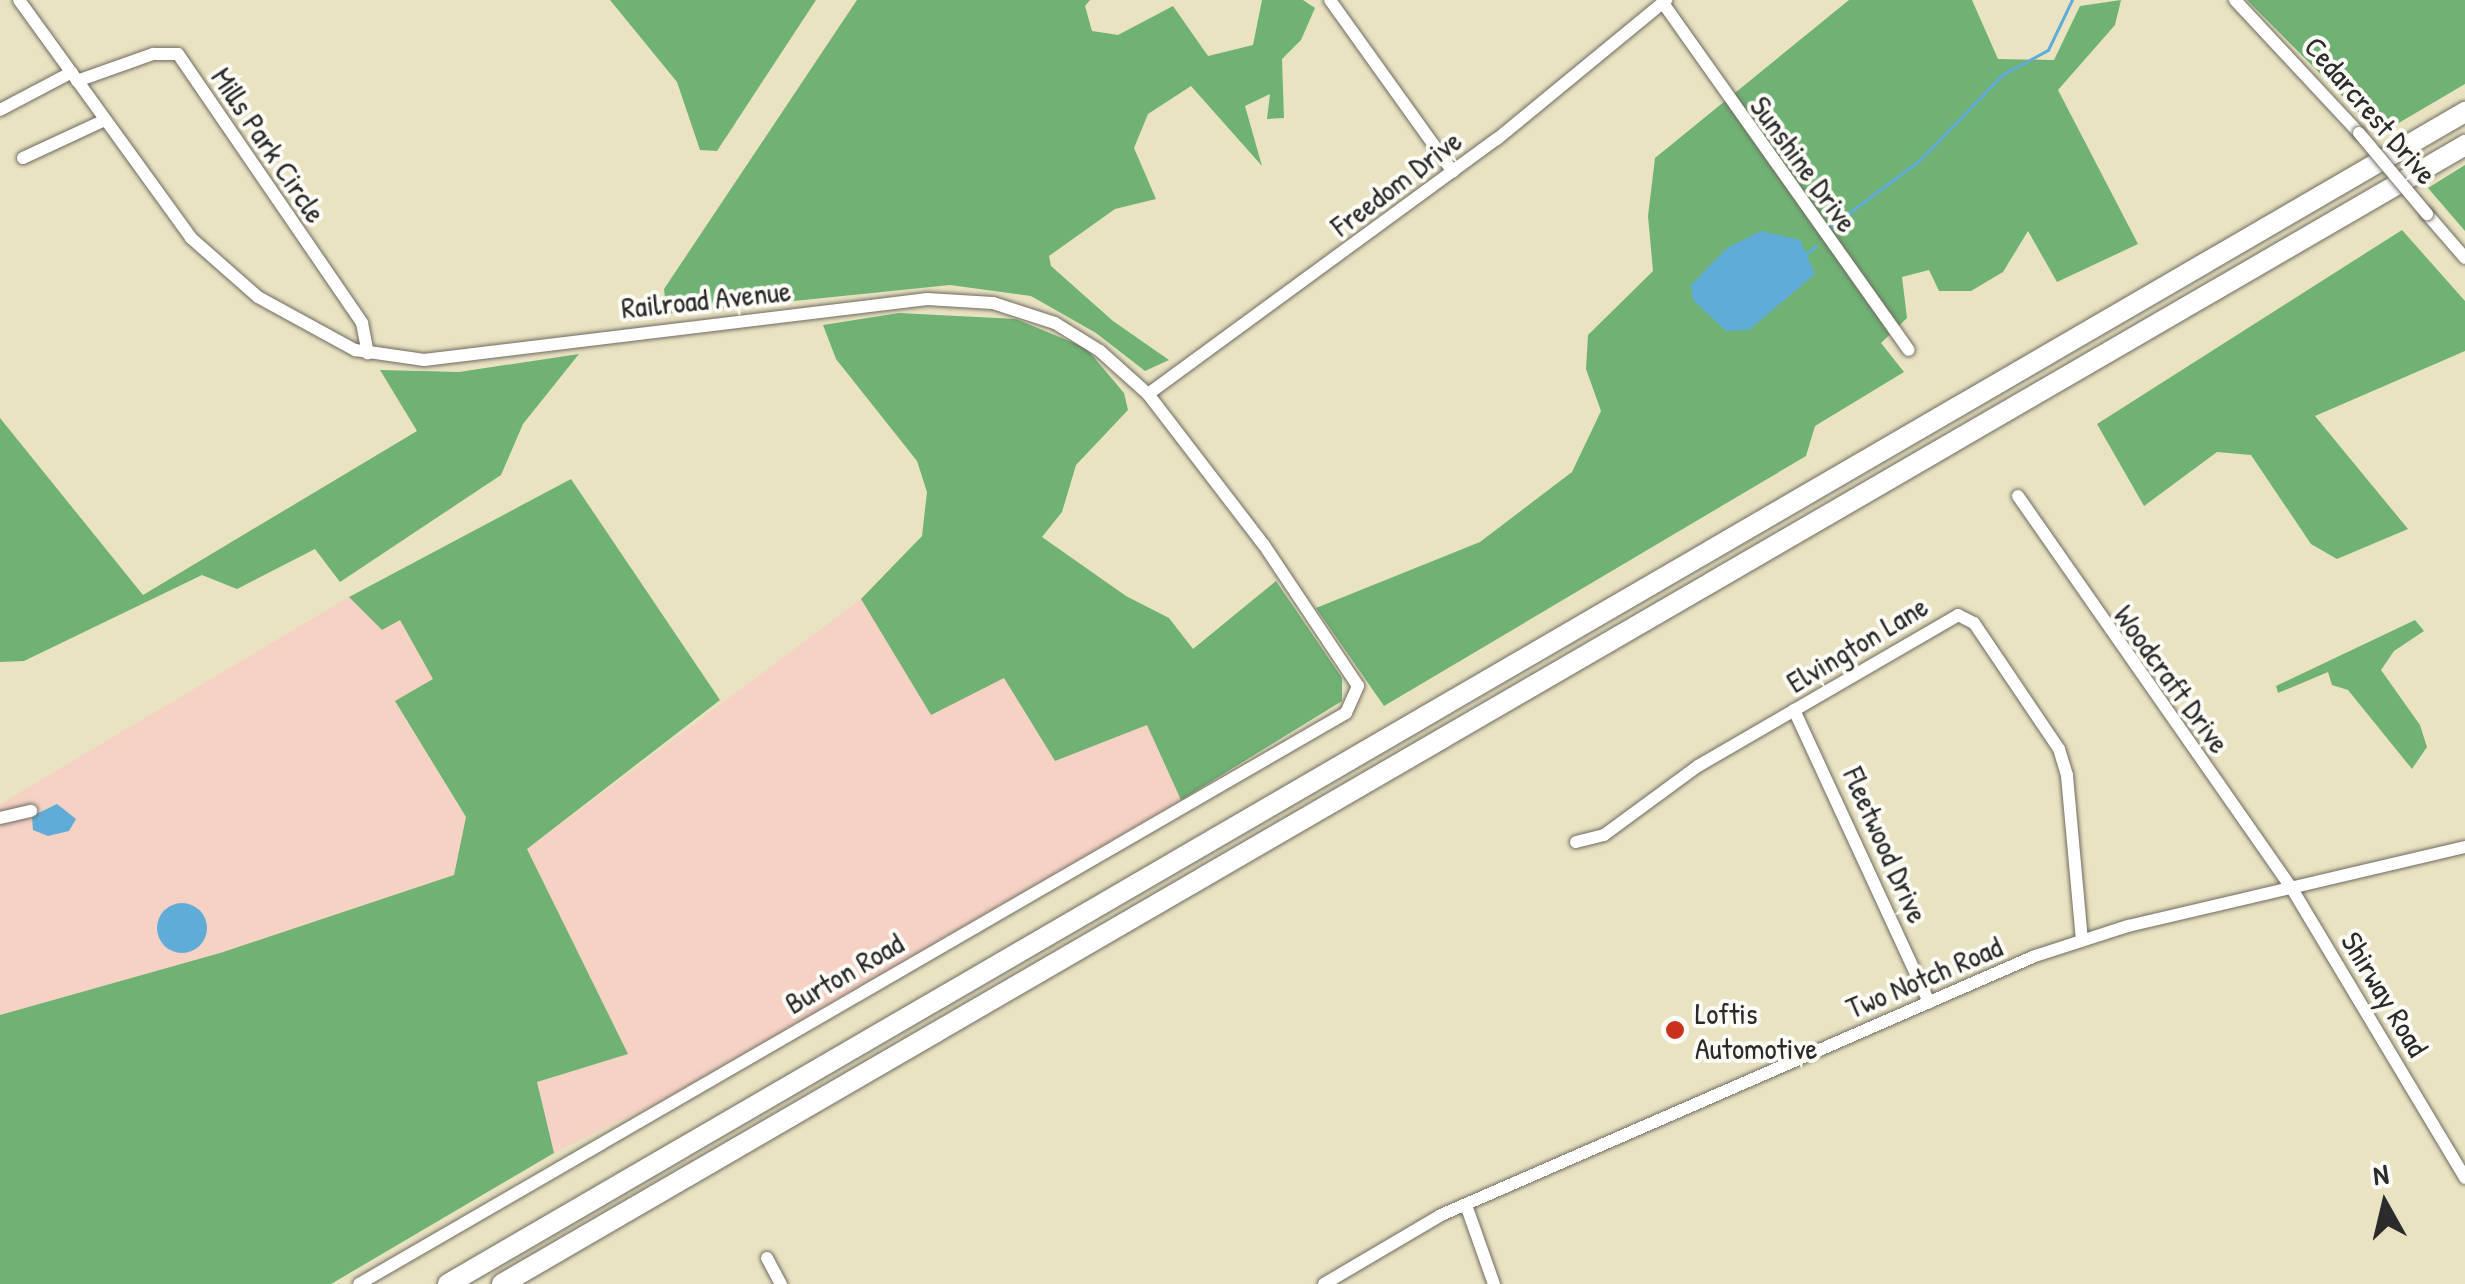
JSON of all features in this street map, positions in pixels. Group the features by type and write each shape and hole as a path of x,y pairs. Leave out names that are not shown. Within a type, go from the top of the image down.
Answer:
{"highway":[{"path":"448,1284 2465,112"},
{"path":"502,1284 2465,145"}],"street":[{"name":"Railroad Avenue","path":"19,0 179,223 225,271 341,345 368,354 424,360 958,299 1023,309 1055,322 1100,351 1148,394 1352,672 1358,694 1353,706"},
{"path":"1330,0 1453,172"},
{"name":"Cedarcrest Drive","path":"2235,0 2358,133 2465,258"},
{"name":"Freedom Drive","path":"1148,394 1453,172 1664,2"},
{"name":"Sunshine Drive","path":"1664,2 1909,350"},
{"name":"Mills Park Circle","path":"75,76 153,54 178,54 362,323 368,354"},
{"path":"0,110 75,76"},
{"path":"23,158 105,120"},
{"name":"Woodcraft Drive","path":"2018,496 2291,888"},
{"name":"Elvington Lane","path":"1576,842 1604,835 1698,766 1950,618 1968,617 2029,700 2065,766 2082,940"},
{"name":"Burton Road","path":"359,1284 1353,706"},
{"name":"Fleetwood Drive","path":"1794,710 1929,1002"},
{"path":"0,818 31,811"},
{"name":"Two Notch Road","path":"1324,1284 1466,1204 1929,1002 2082,940 2465,847"},
{"name":"Shirway Road","path":"2291,888 2465,1178"},
{"path":"1466,1204 1494,1284"},
{"path":"767,1258 781,1284"}],"shaded area":[{"path":"349,597 382,630 400,619 434,680 395,702 466,817 454,875 220,953 0,1015 0,804"},
{"path":"861,599 931,714 1005,677 1055,761 1147,725 1181,800 662,1100 554,1153 536,1082 627,1054 527,849"}],"green space":[{"path":"610,0 816,0 717,151 700,150 677,82"},
{"path":"857,0 1090,0 1085,6 1092,31 1118,35 1173,6 1208,56 1253,45 1262,0 1303,0 1315,8 1301,40 1282,59 1284,118 1267,119 1270,94 1245,106 1262,166 1191,86 1148,114 1134,148 1156,199 1115,209 1049,256 1051,266 1113,321 1169,360 1145,371 1096,333 1031,296 950,285 667,314 664,289"},
{"path":"1849,0 1972,0 1998,59 2054,60 2080,6 2121,0 2115,25 2058,90 2138,244 2057,282 2028,231 2003,272 1971,291 1939,291 1929,270 1902,277 1907,318 1881,343 1904,372 1815,426 1806,456 1384,706 1316,608 1480,542 1572,472 1601,411 1586,369 1588,335 1653,271 1648,216 1655,158"},
{"path":"2247,0 2465,0 2465,84 2380,134"},
{"path":"2465,165 2465,231 2428,188"},
{"path":"2402,230 2465,301 2465,351 2315,416 2408,529 2337,559 2311,544 2251,455 2217,452 2144,506 2097,424"},
{"path":"899,313 1016,319 1086,348 1124,393 1128,410 1076,465 1062,512 1042,537 1126,596 1169,618 1193,649 1276,581 1342,678 1342,701 1181,800 1147,725 1055,761 1004,678 931,715 861,599 922,536 927,492 917,461 836,359 823,325"},
{"path":"579,354 523,424 501,475 340,582 315,549 237,589 202,575 24,661 0,662 0,418 143,595 417,431 380,370 459,372"},
{"path":"571,479 720,700 527,849 628,1054 537,1082 554,1153 331,1284 0,1284 0,1015 220,953 454,875 466,817 395,701 433,679 400,620 382,630 349,597"},
{"path":"2415,620 2424,631 2394,651 2381,670 2420,725 2427,747 2412,769 2348,690 2332,685 2328,672 2278,693 2276,686"}],"water":[{"path":"1761,231 1800,240 1815,274 1749,330 1726,331 1693,300 1691,285 1727,248"},
{"path":"57,804 76,819 69,831 48,836 33,830 32,816"},
{"path":"182,903 200,910 207,928 200,946 182,953 164,946 157,928 164,910"}],"waterway":[{"path":"1830,227 1919,161 2002,75 2048,50 2072,0"},
{"path":"1805,255 1816,246"}],"place":[{"name":"Loftis Automotive","path":"1675,1030"}]}
